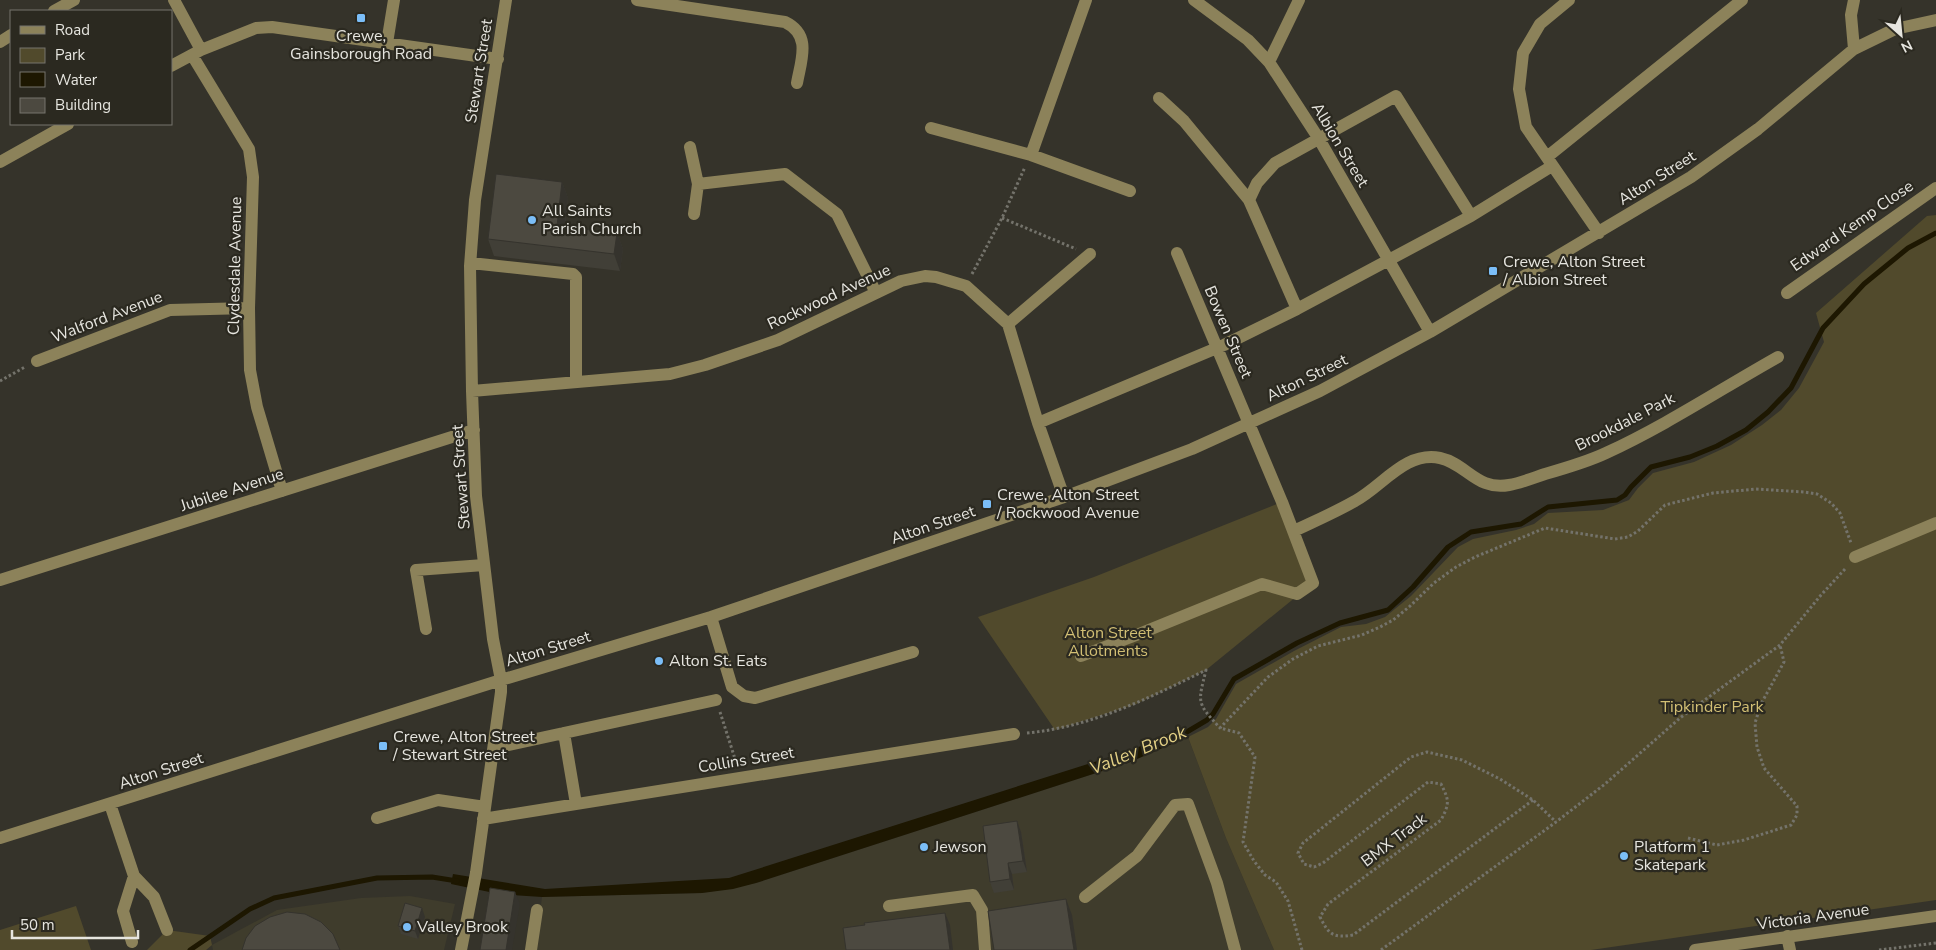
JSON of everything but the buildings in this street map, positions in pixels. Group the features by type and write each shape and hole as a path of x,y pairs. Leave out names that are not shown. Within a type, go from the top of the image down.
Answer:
{"street":[{"path":"56,10 74,0"},
{"name":"Clydesdale Avenue","path":"174,0 196,52 249,148 251,156 253,177 249,308 250,370 253,390 282,491"},
{"path":"386,42 394,0"},
{"name":"Stewart Street","path":"461,950 476,873 501,680 493,638 476,496 470,263 475,200 506,0"},
{"path":"637,0 785,22 792,26 800,36 803,47 797,83"},
{"path":"1031,156 1086,0"},
{"name":"Albion Street","path":"1194,0 1248,40 1269,62 1320,139 1430,332"},
{"path":"1269,62 1299,0"},
{"path":"1568,0 1540,24 1523,53 1519,89 1526,127 1599,233"},
{"path":"1038,423 1217,347 1297,309 1471,216 1550,161 1742,0"},
{"path":"1854,0 1851,15 1854,49"},
{"name":"Alton Street","path":"0,838 501,680 711,617 1064,497 1192,449 1320,391 1430,332 1691,177 1758,129 1854,49 1895,30 1936,20"},
{"path":"172,65 196,52 256,28 264,27 386,42 498,59"},
{"path":"1249,200 1257,183 1275,163 1396,96 1471,216"},
{"path":"1159,98 1184,121 1249,200 1297,309"},
{"path":"0,162 66,125"},
{"path":"931,128 1031,156 1130,191"},
{"path":"690,146 698,184 694,214"},
{"path":"698,184 785,174 837,214 876,293"},
{"name":"Edward Kemp Close","path":"1786,292 1936,188"},
{"name":"Bowen Street","path":"1177,253 1249,424"},
{"path":"1064,497 1038,423 1008,324 1090,254"},
{"path":"470,263 573,274 576,277 576,382"},
{"name":"Rockwood Avenue","path":"472,391 670,374 705,365 778,340 901,281 925,276 948,279 966,286 1008,324"},
{"name":"Walford Avenue","path":"37,361 170,310 249,308"},
{"name":"Brookdale Park","path":"1294,531 1356,501 1374,490 1402,466 1426,457 1441,458 1484,484 1495,486 1508,485 1574,466 1605,454 1638,437 1778,357"},
{"path":"1081,656 1262,584 1297,594 1313,583 1294,531 1249,424"},
{"name":"Jubilee Avenue","path":"0,580 474,430"},
{"path":"1855,557 1936,523"},
{"path":"426,629 416,570 484,565"},
{"path":"711,617 732,687 744,696 756,698 913,652"},
{"path":"494,744 509,745 716,700"},
{"path":"564,733 576,804"},
{"name":"Collins Street","path":"377,818 438,800 484,813 576,804 1014,734"},
{"path":"110,804 134,876 154,897 166,930"},
{"path":"1085,897 1136,856 1175,806 1188,804 1217,883 1236,950"},
{"path":"132,942 123,911 134,876"},
{"path":"889,906 973,895 982,910 985,950"},
{"path":"531,950 537,910"},
{"name":"Victoria Avenue","path":"1695,950 1936,916"},
{"path":"1787,936 1790,950"}],"path":[{"path":"966,286 1002,218 1031,156"},
{"path":"1002,218 1090,254"},
{"path":"0,381 37,361"},
{"path":"1220,728 1268,677 1293,659 1318,646 1362,635 1380,627 1393,620 1434,583 1456,567 1475,556 1546,528 1615,539 1628,537 1638,531 1665,504 1714,493 1756,489 1817,494 1831,503 1840,513 1847,527 1855,557 1780,645 1680,718 1605,784 1556,822 1382,950"},
{"path":"1688,838 1717,845 1744,840 1791,825 1797,815 1797,806 1764,768 1757,747 1755,723 1760,704 1784,662 1780,645"},
{"path":"1014,734 1055,730 1136,704 1206,670 1200,698 1204,712 1220,728 1239,733 1255,757 1243,842 1254,861 1265,875 1276,882 1288,901 1302,950"},
{"path":"716,700 742,777"},
{"name":"BMX Track","path":"1427,752 1462,760 1500,778 1533,800 1353,935 1338,937 1327,931 1320,917 1328,904 1442,820 1449,806 1446,795 1440,784 1428,782 1323,863 1314,867 1304,864 1298,853 1302,843 1412,757 1427,752"},
{"path":"1533,800 1556,822"},
{"path":"1879,950 1936,943"}],"shaded area":[{"path":"1188,737 1226,838 1274,950 535,950 542,897 702,893 756,883 1130,762"},
{"path":"410,896 455,904 444,950 213,950 212,945 277,910 361,898"}],"green space":[{"name":"Tipkinder Park","path":"1936,215 1936,900 1591,950 1274,950 1226,838 1188,737 1208,727 1216,719 1236,684 1341,627 1366,624 1385,617 1411,596 1458,547 1473,539 1516,530 1534,524 1548,513 1603,510 1629,500 1653,473 1694,462 1731,445 1762,425 1781,410 1799,388 1824,342 1816,313 1927,216"},
{"name":"Alton Street Allotments","path":"1282,502 1313,583 1206,670 1136,704 1055,730 978,617 1094,577"},
{"path":"76,906 91,950 0,950 0,930"},
{"path":"167,930 210,936 212,945 206,950 147,950"}],"water":[{"path":"1180,728 1188,737 1130,762 733,889 702,893 542,897 499,894 451,884 453,874 545,889 729,878 1132,750"}],"waterway":[{"name":"Valley Brook","path":"1180,736 1207,720 1213,714 1234,679 1297,643 1340,623 1388,610 1413,587 1448,547 1471,532 1521,524 1548,507 1617,500 1625,495 1651,467 1690,457 1717,446 1746,430 1768,412 1791,388 1823,328 1864,284 1908,248 1936,233"},
{"name":"Valley Brook","path":"190,950 250,909 274,898 377,878 432,877 457,881"}],"place":[{"name":"Crewe, Gainsborough Road","path":"361,18"},
{"name":"All Saints Parish Church","path":"532,220"},
{"name":"Crewe, Alton Street / Albion Street","path":"1493,271"},
{"name":"Crewe, Alton Street / Rockwood Avenue","path":"987,504"},
{"name":"Alton St. Eats","path":"659,661"},
{"name":"Crewe, Alton Street / Stewart Street","path":"383,746"},
{"name":"Jewson","path":"924,847"},
{"name":"Platform 1 Skatepark","path":"1624,856"},
{"name":"Valley Brook","path":"407,927"}]}
